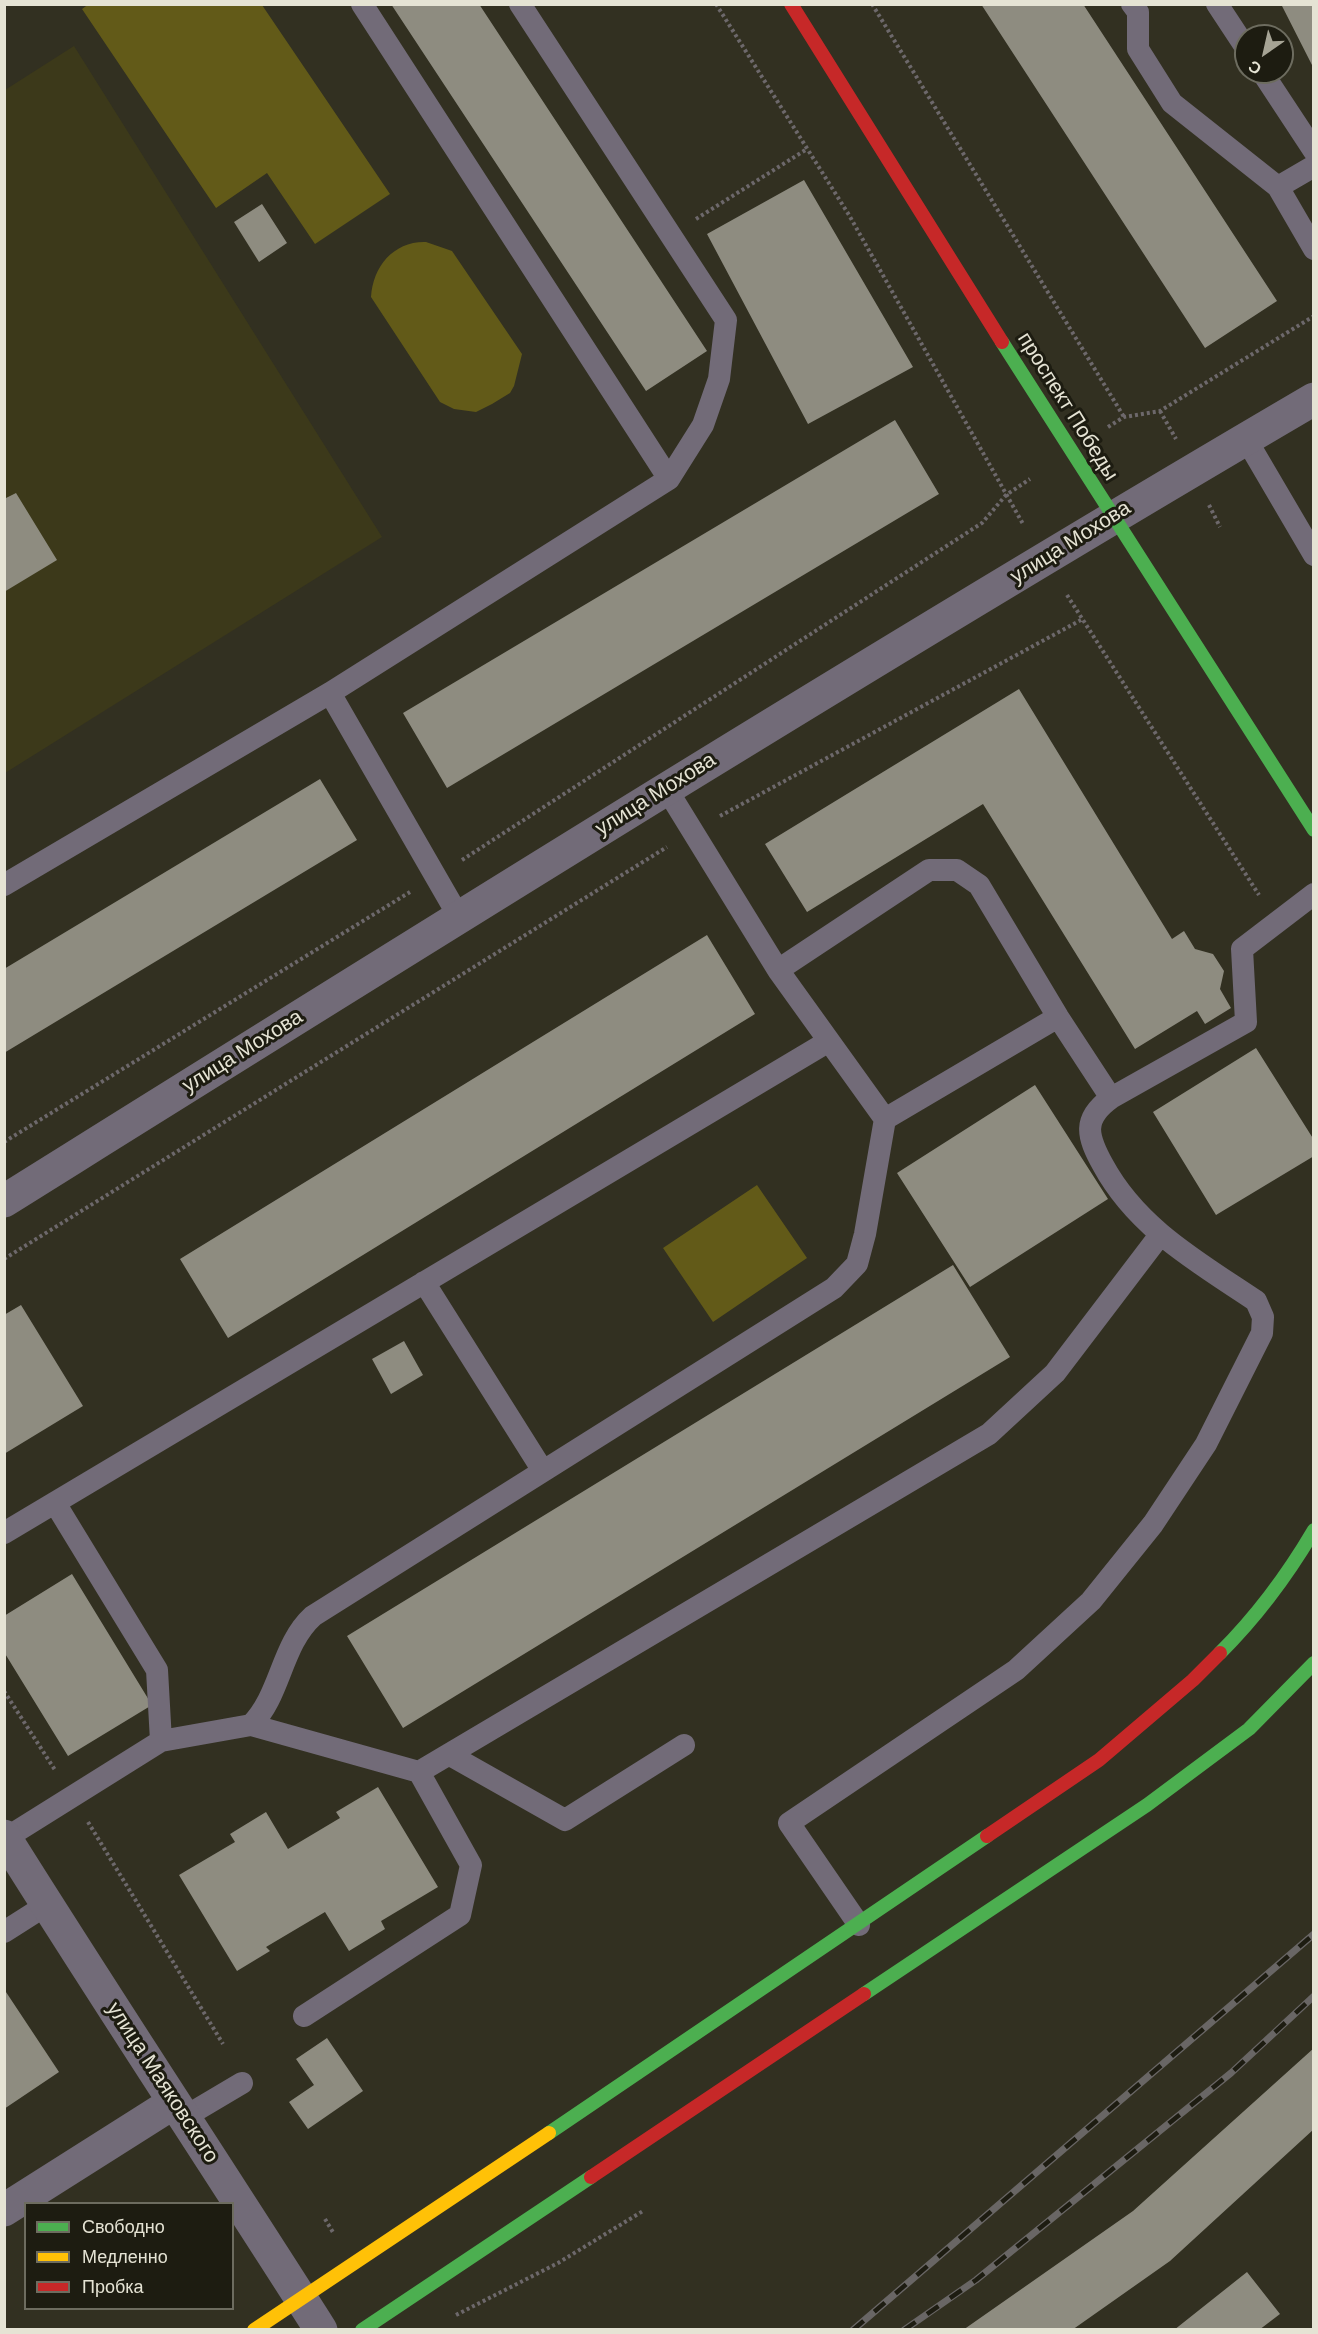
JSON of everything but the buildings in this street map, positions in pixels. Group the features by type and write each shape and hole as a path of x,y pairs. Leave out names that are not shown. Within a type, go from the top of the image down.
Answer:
{"main road":[{"name":"проспект Победы","path":"791,4 1112,517 1314,830"},
{"path":"254,2330 859,1925 1099,1760 1193,1680 1254,1618 1292,1567 1314,1530"},
{"path":"362,2330 1147,1805 1249,1729 1314,1663"}],"street":[{"name":"улица Мохова","path":"4,1201 666,788 1112,517 1314,399"},
{"name":"улица Маяковского","path":"5,1837 178,2110 275,2254 321,2330"},
{"path":"4,2210 178,2110"}],"lane":[{"path":"362,4 669,479"},
{"path":"4,885 330,693 669,479 703,426 719,379 726,320 520,4"},
{"path":"1132,4 1138,12 1138,49 1173,103 1278,187 1314,249"},
{"path":"1217,4 1234,30"},
{"path":"1270,84 1314,151"},
{"path":"1278,187 1314,166"},
{"path":"1246,439 1314,555"},
{"path":"330,693 459,917"},
{"path":"251,1725 266,1704 302,1626 313,1616 834,1288 857,1264 885,1119 778,970 666,788"},
{"path":"778,970 929,870 957,870 979,885 1058,1017 1111,1098"},
{"path":"859,1925 789,1823 1016,1670 1091,1601 1154,1524 1189,1471 1206,1444 1262,1333 1263,1317 1256,1301 1160,1235 1131,1208 1095,1150 1090,1136 1090,1121 1098,1107 1111,1098 1246,1022 1242,949 1314,894"},
{"path":"885,1119 1058,1017"},
{"path":"4,1533 829,1041"},
{"path":"5,1837 161,1741 251,1725 419,1772 989,1434 1055,1373 1160,1235"},
{"path":"424,1282 543,1471"},
{"path":"55,1503 157,1670 161,1741"},
{"path":"450,1755 565,1820 684,1745"},
{"path":"304,2016 460,1915 471,1864 419,1772"},
{"path":"4,1932 48,1904"},
{"path":"178,2110 242,2083"}],"path":[{"path":"716,4 849,215 1023,524"},
{"path":"872,4 1124,417"},
{"path":"670,235 807,149"},
{"path":"1108,427 1124,417 1160,411 1314,316"},
{"path":"4,1142 435,877 982,523 1006,495 1030,479"},
{"path":"1066,595 1277,922"},
{"path":"4,1259 693,832 1081,620"},
{"path":"4,1691 72,1796 223,2044"},
{"path":"452,2316 558,2263 643,2211"}],"shaded area":[{"path":"89,4 262,5 390,194 315,244 267,173 216,208 82,9"},
{"path":"74,46 382,537 5,773 5,90"},
{"path":"426,242 452,251 522,354 510,393 476,412 454,409 440,402 371,297 376,275 387,258 404,246"},
{"path":"757,1185 807,1258 713,1322 663,1248"}],"railway":[{"path":"853,2330 1314,1934"},
{"path":"904,2330 976,2280 1231,2073 1314,1996"}],"traffic: fast":[{"path":"1002,342 1314,830"},
{"path":"1220,1653 1271,1595 1314,1530"},
{"path":"864,1994 1147,1805 1249,1729 1314,1663"},
{"path":"549,2133 987,1836"},
{"path":"362,2330 591,2177"}],"traffic: slow":[{"path":"254,2330 549,2133"}],"traffic: jam":[{"path":"791,4 1002,342"},
{"path":"987,1836 1099,1760 1193,1680 1220,1653"},
{"path":"591,2177 864,1994"}]}
